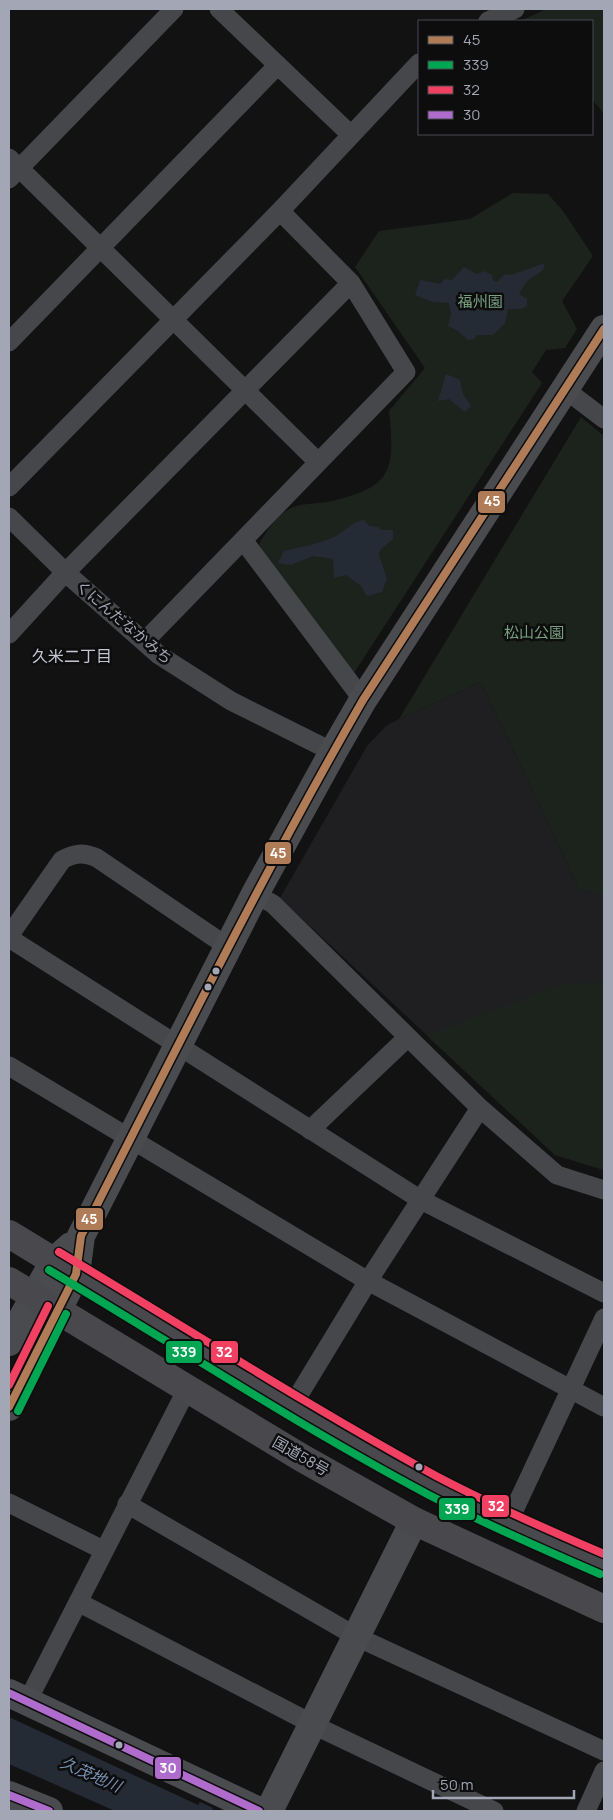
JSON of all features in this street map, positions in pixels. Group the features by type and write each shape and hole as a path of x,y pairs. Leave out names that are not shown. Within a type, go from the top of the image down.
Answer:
{"highway":[{"path":"9,1234 292,1406 433,1486 508,1524 604,1564"},
{"name":"国道58号","path":"9,1281 187,1389 414,1521 604,1609"}],"street":[{"path":"174,9 12,168 101,248 318,462"},
{"path":"219,9 350,134"},
{"path":"490,20 515,9"},
{"path":"9,487 280,211 350,134 418,64"},
{"path":"9,342 278,65"},
{"path":"144,642 406,372 351,283 280,211"},
{"path":"9,634 66,572 351,283"},
{"path":"9,1407 58,1310 65,1268 255,894 332,752 363,700 604,329"},
{"path":"566,390 604,419"},
{"name":"くにんだなかみち","path":"9,517 66,572 158,655 231,701 332,752"},
{"path":"243,540 363,700"},
{"path":"228,947 97,858 86,853 73,854 62,860 9,937 178,1047 421,1200 604,1292"},
{"path":"255,894 273,904 480,1108 557,1175 604,1190"},
{"path":"310,1130 408,1037"},
{"path":"9,1066 368,1282 604,1407"},
{"path":"292,1406 368,1282 480,1108"},
{"path":"9,1342 35,1296 65,1268"},
{"path":"508,1524 604,1318"},
{"path":"187,1389 78,1602 18,1698 259,1811"},
{"path":"9,1502 103,1550"},
{"path":"127,1504 356,1637 604,1751"},
{"path":"269,1811 414,1521"},
{"path":"78,1602 313,1724 494,1811"},
{"path":"586,1811 604,1771"},
{"path":"9,1795 49,1811"}],"shaded area":[{"path":"481,682 580,890 604,895 604,1170 555,1155 280,898 367,746 386,726"}],"green space":[{"path":"547,9 604,9 604,114 593,100 593,20 522,20"},
{"name":"福州園","path":"513,193 548,194 563,211 593,256 562,301 577,329 565,348 546,350 532,372 542,383 354,673 268,568 259,544 275,520 284,512 293,507 327,502 364,491 376,484 384,475 389,464 391,432 389,411 425,368 355,267 379,231 470,219"},
{"name":"松山公園","path":"581,417 604,436 603,895 580,890 481,682 399,719"},
{"path":"604,981 604,1170 555,1155 426,1035 561,985"}],"water":[{"path":"545,263 543,270 526,282 519,294 527,299 527,306 521,309 508,309 505,323 493,335 477,335 474,339 468,340 458,331 448,326 451,313 449,303 433,302 415,295 420,280 441,284 444,279 452,280 464,267 477,274 484,271 492,275 493,280 497,282 505,274 511,275"},
{"path":"446,374 460,380 463,394 471,406 465,412 449,399 438,401"},
{"path":"364,520 369,526 379,527 381,530 393,530 393,539 380,550 379,555 387,579 382,592 367,596 361,586 346,575 334,578 333,559 313,556 291,565 278,563 284,551 328,539 338,535 351,525"},
{"name":"久茂地川","path":"9,1717 198,1805 200,1802 213,1808 212,1811 115,1811 9,1764"}],"transit line":[{"name":"45","path":"9,1407 76,1274 81,1236 289,832 363,700 604,329"},
{"name":"32","path":"59,1252 294,1394 436,1476 499,1507 604,1554"},
{"name":"339","path":"49,1270 381,1469 471,1516 600,1574"},
{"name":"32","path":"9,1385 48,1306"},
{"name":"339","path":"18,1411 66,1314"},
{"name":"30","path":"9,1693 259,1811"},
{"name":"30","path":"9,1795 49,1811"}],"district":[{"name":"久米二丁目","path":"72,656"}]}
